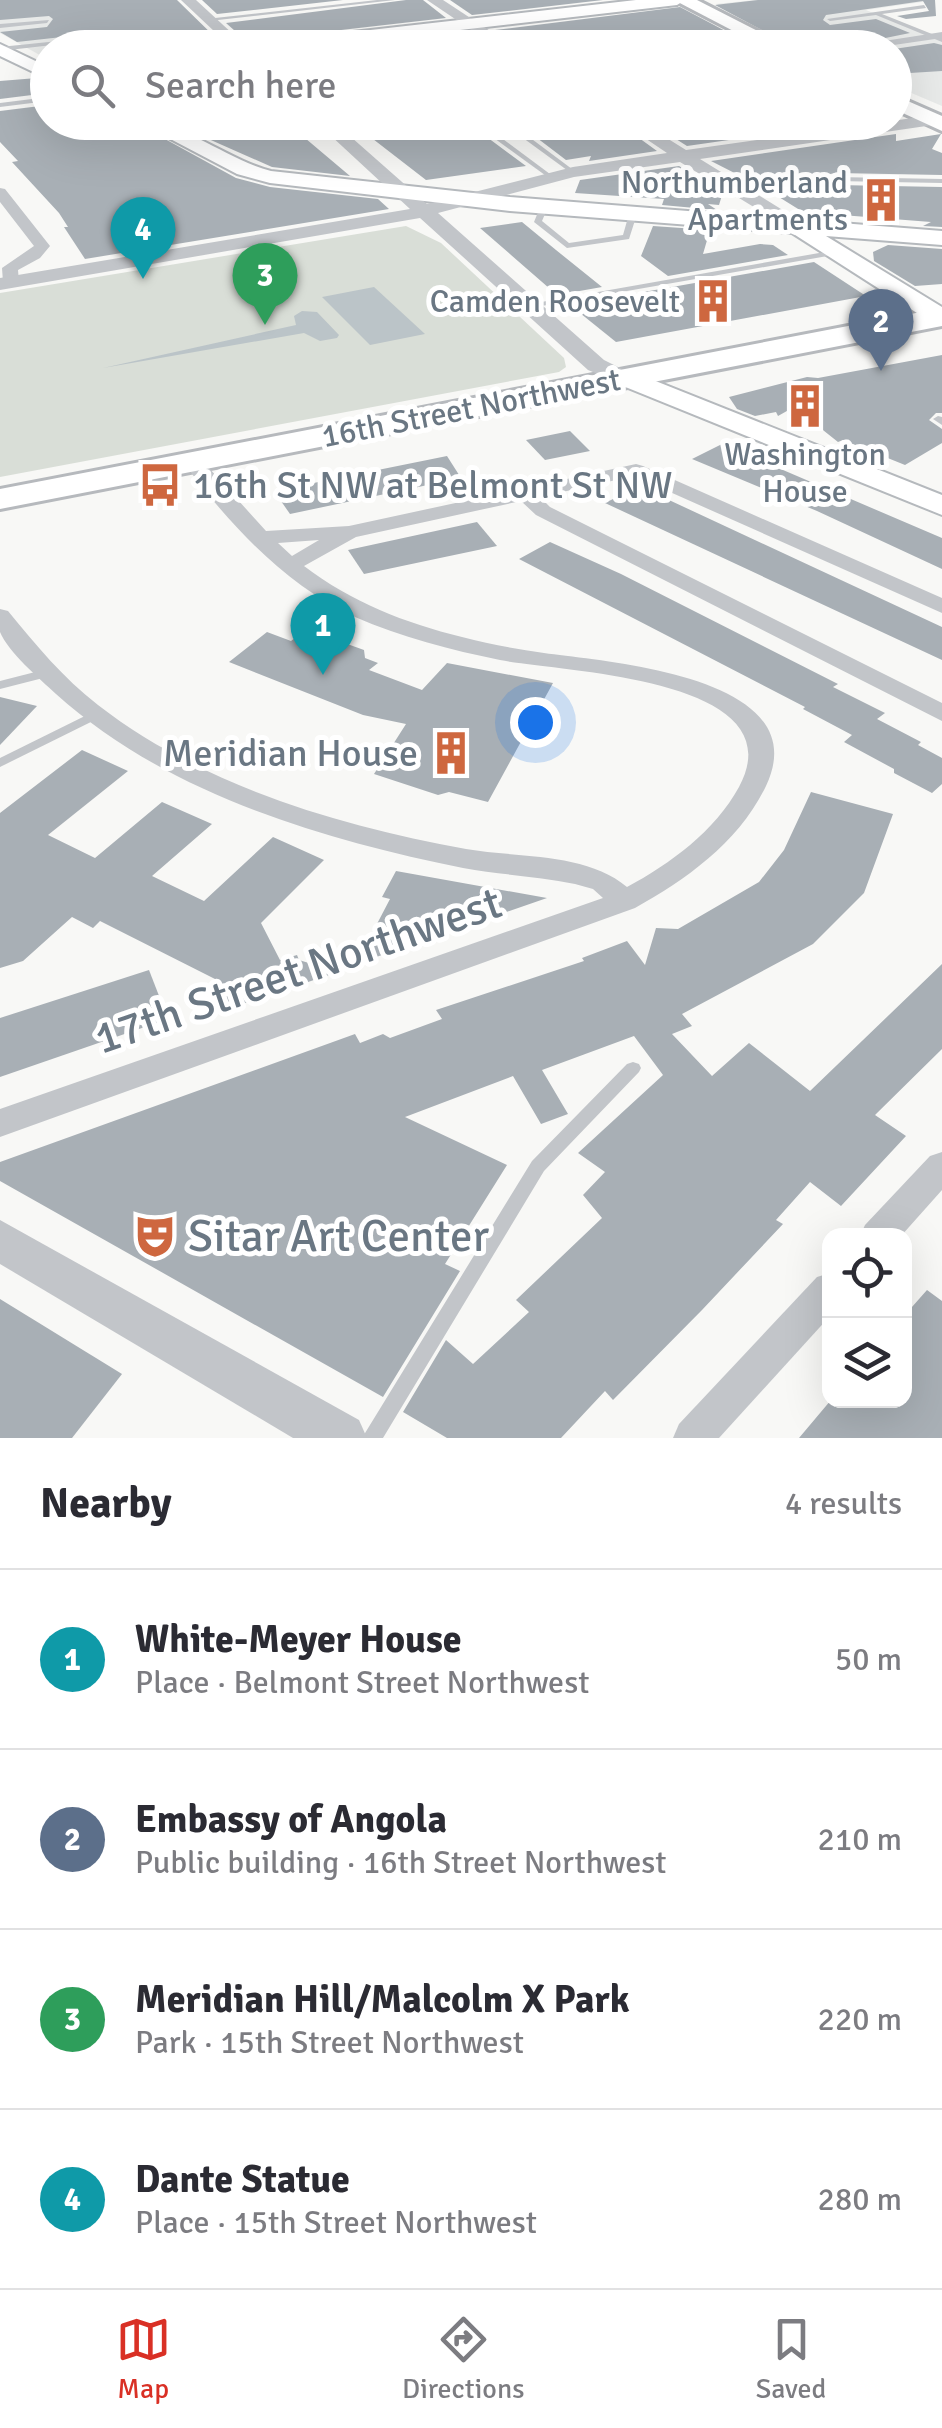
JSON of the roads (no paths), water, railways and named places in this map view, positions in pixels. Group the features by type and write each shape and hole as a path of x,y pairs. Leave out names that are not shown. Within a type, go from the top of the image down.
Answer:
{"main road":[{"path":"410,30 680,0 744,30"},
{"path":"0,49 30,64"},
{"path":"4,72 30,72"},
{"path":"912,109 939,121"},
{"path":"184,140 258,175 544,207 942,238"},
{"path":"795,226 941,318"},
{"name":"16th Street Northwest","path":"0,499 941,318"},
{"path":"628,378 942,506"}],"street":[{"path":"188,0 221,30"},
{"path":"434,0 481,30"},
{"path":"912,40 939,37"},
{"path":"912,125 939,121"},
{"path":"344,140 596,365 628,378"},
{"path":"657,140 795,226"},
{"path":"0,192 42,246 35,255 10,268 6,283 424,212 573,172 799,140"},
{"name":"17th Street Northwest","path":"0,1123 625,901 680,868 724,826 746,797 763,757 758,734 745,716 726,703 677,685 470,646 382,620 322,592 260,538 193,462"},
{"path":"260,538 350,532 641,471 942,606"},
{"path":"525,494 543,511 942,713"},
{"path":"289,566 350,532"},
{"path":"0,616 47,673 97,714 181,766 270,806 424,850 574,873 604,882 625,901"},
{"path":"885,1228 942,1166"},
{"path":"0,1240 340,1438"},
{"path":"693,1438 822,1298"}],"lane":[{"path":"270,0 284,11"},
{"path":"209,19 392,0"},
{"path":"830,19 924,7"},
{"path":"876,13 939,37"},
{"path":"0,26 47,21"},
{"path":"0,49 30,46"},
{"path":"0,105 30,101"},
{"path":"501,140 551,177"},
{"path":"529,140 573,172"},
{"path":"742,193 836,178 942,181"},
{"path":"544,207 538,222 568,246 626,237 632,214"},
{"path":"530,306 836,252"},
{"path":"0,685 47,673"},
{"path":"0,763 97,714"},
{"path":"372,1438 538,1166 633,1068"}],"place":[{"name":"Northumberland Apartments","path":"881,200"},
{"name":"Dante Statue","path":"143,279"},
{"name":"Camden Roosevelt","path":"713,301"},
{"name":"Meridian Hill/Malcolm X Park","path":"265,325"},
{"name":"Embassy of Angola","path":"881,371"},
{"name":"Washington House","path":"805,406"},
{"name":"16th St NW at Belmont St NW","path":"160,485"},
{"name":"White-Meyer House","path":"323,675"},
{"name":"Meridian House","path":"451,753"},
{"name":"Sitar Art Center","path":"155,1236"}]}
